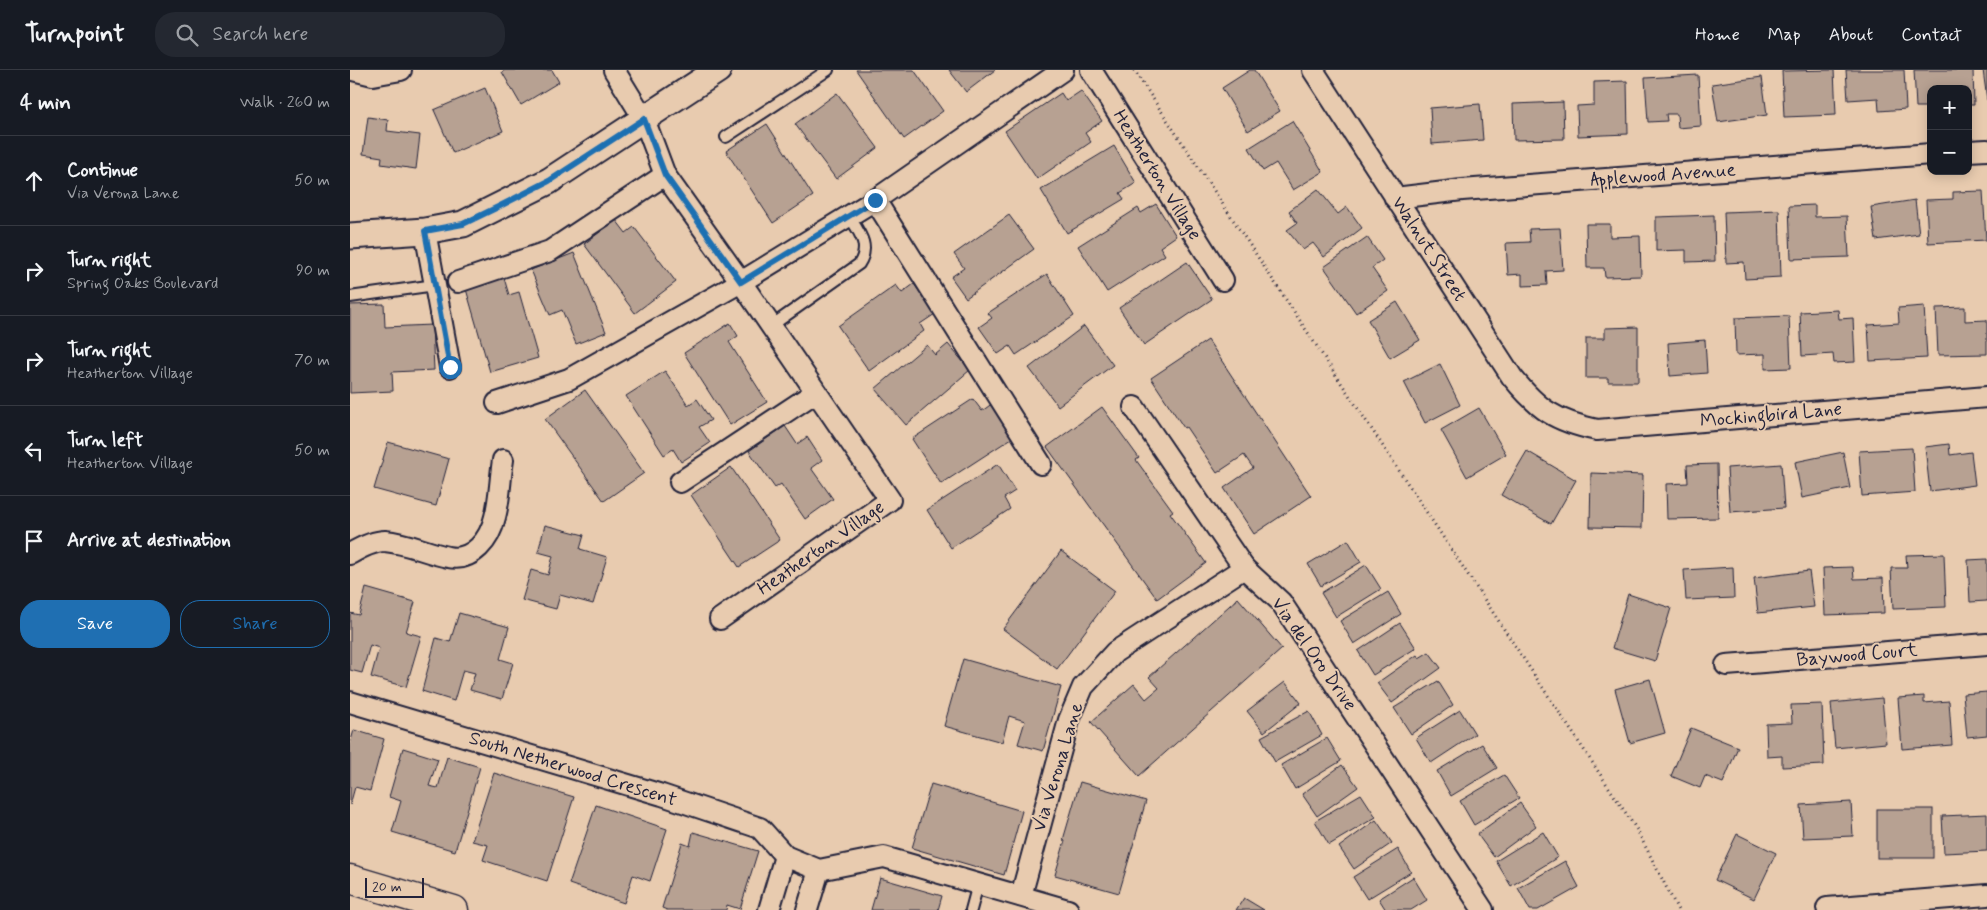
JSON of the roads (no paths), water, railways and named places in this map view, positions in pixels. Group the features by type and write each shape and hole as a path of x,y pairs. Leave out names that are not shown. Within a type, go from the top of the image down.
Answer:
{"main road":[{"path":"350,879 454,910"}],"street":[{"path":"353,70 373,75 401,70"},
{"name":"Heatherton Village","path":"614,70 644,119 665,175 741,282 890,500 720,619"},
{"path":"350,236 425,231 463,224 549,181 718,70"},
{"path":"497,403 569,379 741,282 875,200 1063,70"},
{"name":"Heatherton Village","path":"1091,70 1223,280"},
{"name":"Walnut Street","path":"1313,70 1512,377 1531,400 1556,417"},
{"path":"1972,151 1987,150"},
{"name":"Applewood Avenue","path":"1396,198 1462,190 1927,154"},
{"path":"458,282 550,251 665,175"},
{"path":"875,200 1041,464"},
{"path":"425,231 450,367"},
{"path":"680,482 816,392"},
{"name":"Mockingbird Lane","path":"1556,417 1574,425 1597,430 1987,397"},
{"name":"Via del Oro Drive","path":"1134,407 1244,568 1281,602 1483,910"},
{"path":"350,554 360,548 383,541 407,544 450,557 470,555 486,541 495,518 502,460"},
{"name":"Via Verona Lane","path":"1021,896 1069,720 1083,687 1116,652 1244,568"},
{"name":"Baywood Court","path":"1726,665 1987,644"},
{"name":"South Netherwood Crescent","path":"350,702 662,796 760,828 785,856"},
{"path":"770,910 785,856 819,870 884,857 1068,910"},
{"path":"807,910 819,870"},
{"path":"1827,908 1987,895"}],"lane":[{"path":"726,137 828,70"},
{"path":"771,326 859,264 863,258 865,248 863,239 849,216"},
{"path":"350,297 435,286"},
{"path":"971,910 978,884"}]}
